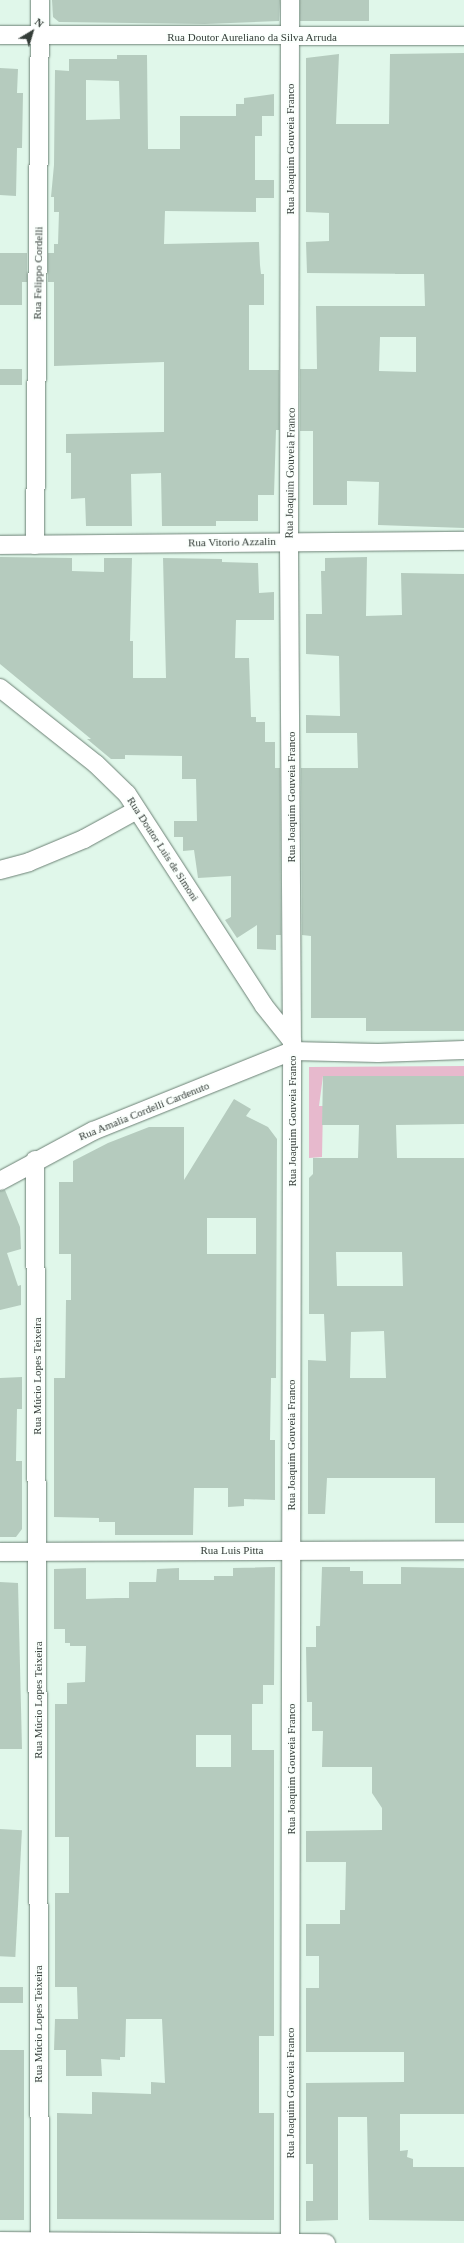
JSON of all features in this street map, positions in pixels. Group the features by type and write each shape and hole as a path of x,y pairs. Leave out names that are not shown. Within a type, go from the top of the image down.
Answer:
{"street":[{"name":"Rua Felippo Cordelli","path":"35,545 40,0"},
{"name":"Rua Joaquim Gouveia Franco","path":"290,0 289,542 292,1046 290,2242"},
{"name":"Rua Doutor Aureliano da Silva Arruda","path":"0,35 290,37 464,36"},
{"name":"Rua Vitorio Azzalin","path":"0,545 464,541"},
{"name":"Rua Doutor Luis de Simoni","path":"0,688 96,764 127,794 264,1006 292,1046"},
{"path":"0,870 29,862 73,844 137,810"},
{"path":"292,1046 378,1053 464,1050"},
{"name":"Rua Amalia Cordelli Cardenuto","path":"0,1181 35,1160 93,1131 292,1046"},
{"name":"Rua Múcio Lopes Teixeira","path":"35,1160 40,2241"},
{"name":"Rua Luis Pitta","path":"0,1552 464,1550"},
{"path":"0,2241 326,2243"}],"shaded area":[{"path":"464,1066 464,1076 323,1076 319,1106 323,1106 322,1157 309,1158 309,1067"}],"building":[{"path":"52,0 280,0 279,21 205,24 59,22 53,17"},
{"path":"300,0 369,0 369,21 300,21"},
{"path":"464,53 464,528 378,525 379,482 347,481 347,505 313,505 313,431 300,431 300,369 317,369 316,306 425,306 424,274 307,273 306,242 329,241 329,213 306,212 306,58 339,54 336,124 389,124 390,54","holes":["380,337 416,337 416,372 379,371"]},
{"path":"117,55 147,55 148,149 180,149 180,116 236,116 236,104 244,104 244,98 274,94 274,116 262,116 262,136 255,136 255,180 274,180 274,198 256,198 256,212 165,211 164,244 259,242 261,274 264,274 264,305 249,305 249,370 279,370 279,430 276,430 274,495 258,495 258,521 216,521 216,526 162,526 161,473 131,474 132,526 86,526 85,498 71,499 71,453 66,453 66,434 164,432 164,362 54,366 54,282 48,282 48,253 54,253 54,244 58,244 59,212 54,212 54,197 51,197 54,165 55,70 69,71 69,59 117,59","holes":["86,80 119,81 120,119 86,120"]},
{"path":"0,68 18,69 17,93 23,93 22,148 17,148 16,196 0,195"},
{"path":"0,253 27,253 27,282 22,282 22,305 0,305"},
{"path":"0,369 22,369 22,385 0,385"},
{"path":"0,557 72,558 72,571 104,572 104,558 132,558 130,641 133,641 133,678 166,678 163,558 222,559 222,562 258,563 259,593 274,592 274,620 236,620 235,658 249,658 251,717 256,717 256,722 265,722 265,742 275,742 275,768 280,768 281,935 276,935 276,950 257,949 257,925 237,938 225,920 231,917 231,876 198,878 194,850 183,851 183,837 174,837 174,821 197,821 196,779 182,779 182,756 125,755 125,759 111,759 87,739 91,739 0,664"},
{"path":"367,557 366,616 402,615 401,573 464,574 464,1031 366,1031 366,1018 311,1018 311,936 302,935 301,768 358,768 357,733 306,733 306,715 340,716 339,656 306,654 306,614 322,614 321,571 325,571 325,558"},
{"path":"323,1076 464,1076 464,1124 396,1125 397,1158 464,1158 464,1523 435,1523 435,1478 327,1478 325,1514 308,1514 308,1360 326,1361 324,1314 309,1314 309,1178 313,1174 313,1158 358,1158 359,1125 322,1125","holes":["336,1252 402,1252 403,1286 337,1286","384,1331 386,1378 350,1378 351,1332"]},
{"path":"234,1099 251,1109 246,1116 268,1127 277,1139 276,1378 271,1378 270,1440 275,1440 275,1500 244,1499 244,1506 228,1507 228,1488 194,1488 193,1535 115,1535 115,1522 99,1522 99,1518 54,1517 54,1378 65,1378 66,1300 71,1300 71,1254 59,1254 59,1182 73,1182 73,1161 108,1143 149,1127 184,1127 184,1180","holes":["207,1218 256,1218 256,1254 207,1254"]},
{"path":"5,1190 20,1227 21,1249 7,1253 18,1286 21,1285 21,1305 0,1310 0,1191"},
{"path":"22,1377 22,1409 17,1409 16,1461 22,1461 22,1529 16,1537 0,1537 0,1378"},
{"path":"275,1567 274,1685 263,1685 263,1704 252,1704 252,1750 274,1750 274,2036 259,2036 259,2113 274,2113 274,2220 57,2219 57,2113 92,2114 92,2092 151,2094 151,2082 165,2083 162,2019 126,2019 125,2057 120,2057 120,2060 101,2059 102,2076 66,2076 66,2050 54,2050 55,2019 78,2019 77,1987 55,1987 55,1893 69,1893 69,1837 55,1837 55,1704 67,1704 67,1683 85,1682 86,1646 70,1646 70,1643 65,1643 65,1629 54,1629 54,1569 86,1568 86,1599 129,1598 129,1582 156,1582 157,1569 179,1568 179,1580 214,1580 214,1576 233,1576 233,1568","holes":["196,1735 231,1735 231,1767 196,1767"]},
{"path":"322,1567 350,1567 350,1571 363,1571 363,1584 401,1584 401,1567 464,1568 464,2114 400,2114 400,2151 408,2150 407,2157 413,2159 413,2167 464,2167 464,2221 369,2220 367,2117 338,2117 338,2220 306,2221 306,2201 313,2201 313,2164 306,2164 306,2083 404,2082 404,2052 306,2052 306,1988 319,1988 319,1956 306,1956 306,1924 340,1924 340,1910 345,1910 346,1862 306,1862 306,1831 382,1830 382,1808 372,1793 372,1767 322,1767 323,1731 312,1731 312,1702 307,1702 306,1647 316,1647 316,1626 320,1626"},
{"path":"0,1582 18,1583 22,1749 0,1749"},
{"path":"0,1829 22,1830 15,1957 0,1956"},
{"path":"0,1987 23,1987 23,2003 0,2003"},
{"path":"0,2050 24,2050 24,2220 0,2220"}]}
